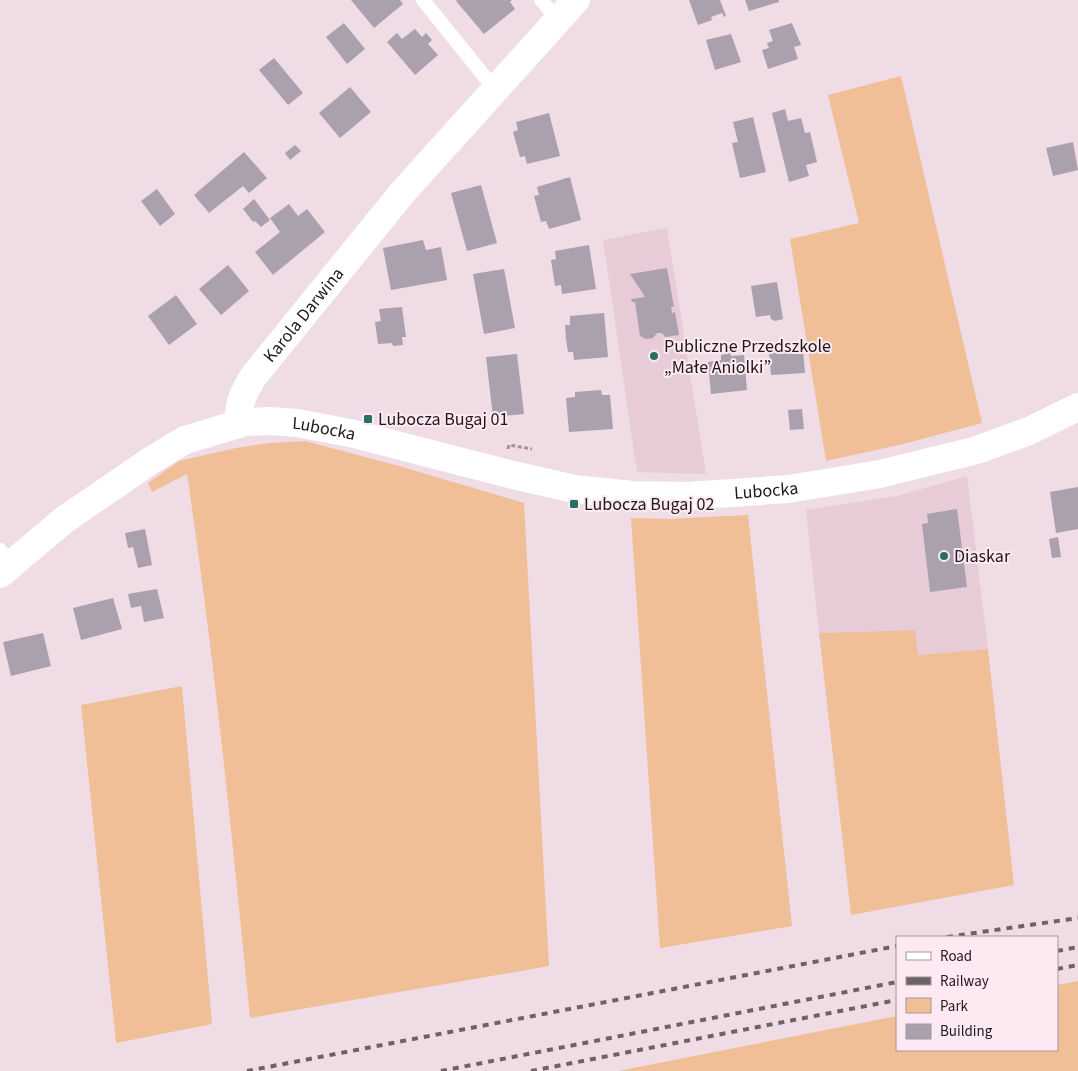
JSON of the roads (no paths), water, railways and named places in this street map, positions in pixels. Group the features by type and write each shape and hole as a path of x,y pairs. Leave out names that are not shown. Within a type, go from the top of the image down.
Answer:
{"street":[{"name":"Karola Darwina","path":"239,424 242,396 254,377 550,10 576,0"},
{"name":"Lubocka","path":"239,424 270,421 350,433 574,489 633,495 688,496 788,489 880,474 977,450 1029,431 1078,406"},
{"path":"4,563 150,461 185,440 239,424"}],"lane":[{"path":"423,0 485,77"}],"railway":[{"path":"954,936 1078,918"},
{"path":"247,1071 896,946"},
{"path":"1058,951 1078,947"},
{"path":"1058,969 1078,965"},
{"path":"441,1071 896,982"},
{"path":"531,1071 896,1000"}],"place":[{"name":"Publiczne Przedszkole „Małe Aniolki”","path":"654,356"},
{"name":"Lubocza Bugaj 01","path":"368,419"},
{"name":"Lubocza Bugaj 02","path":"574,504"},
{"name":"Diaskar","path":"944,556"}]}
